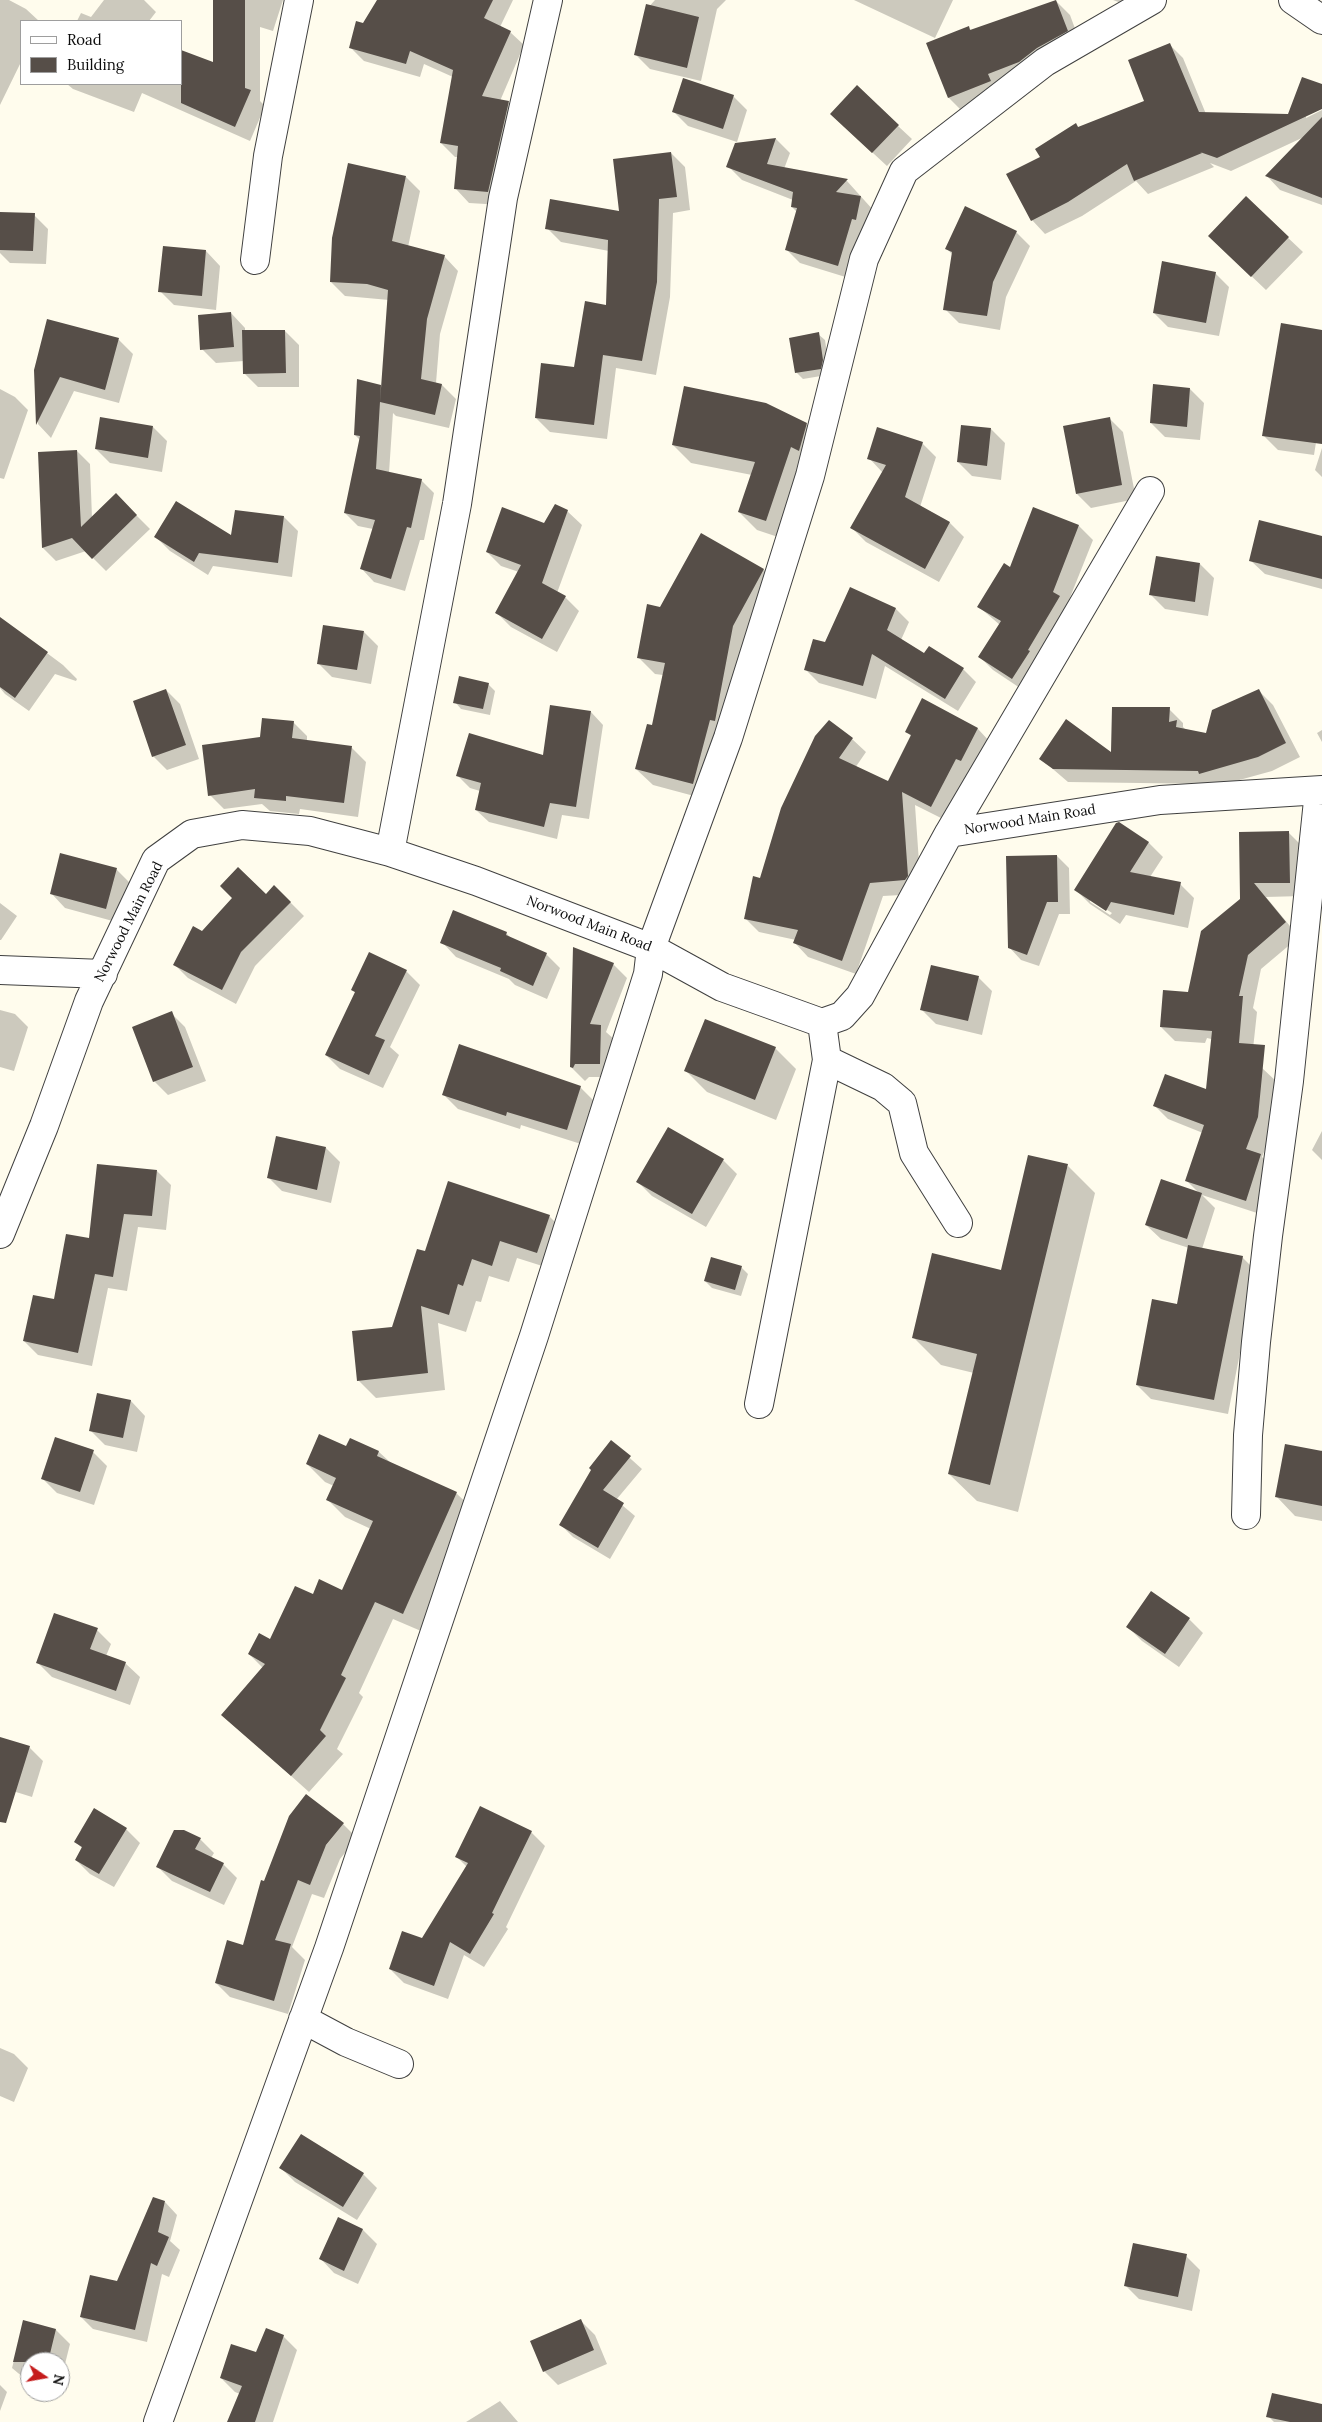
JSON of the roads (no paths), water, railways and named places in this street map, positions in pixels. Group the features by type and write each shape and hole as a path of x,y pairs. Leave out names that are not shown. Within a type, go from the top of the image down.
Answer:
{"street":[{"path":"255,260 268,156 299,0"},
{"path":"390,852 457,504 504,198 548,0"},
{"path":"158,2422 303,2019 534,1336 648,974 651,948 728,738 810,476 864,259 904,171 1045,62 1152,0"},
{"path":"1293,0 1322,20"},
{"path":"949,833 1150,491"},
{"path":"1246,1515 1248,1435 1256,1342 1290,1071 1320,790"},
{"name":"Norwood Main Road","path":"0,1234 44,1126 89,1001 156,860 192,834 242,824 310,831 390,852 476,881 651,948 722,987 822,1024 842,1016 860,996 949,833 1160,800 1320,790"},
{"path":"0,970 103,974"},
{"path":"759,1404 826,1060 822,1024"},
{"path":"826,1060 883,1087 902,1103 914,1153 958,1223"},
{"path":"303,2019 346,2042 398,2064"}]}
